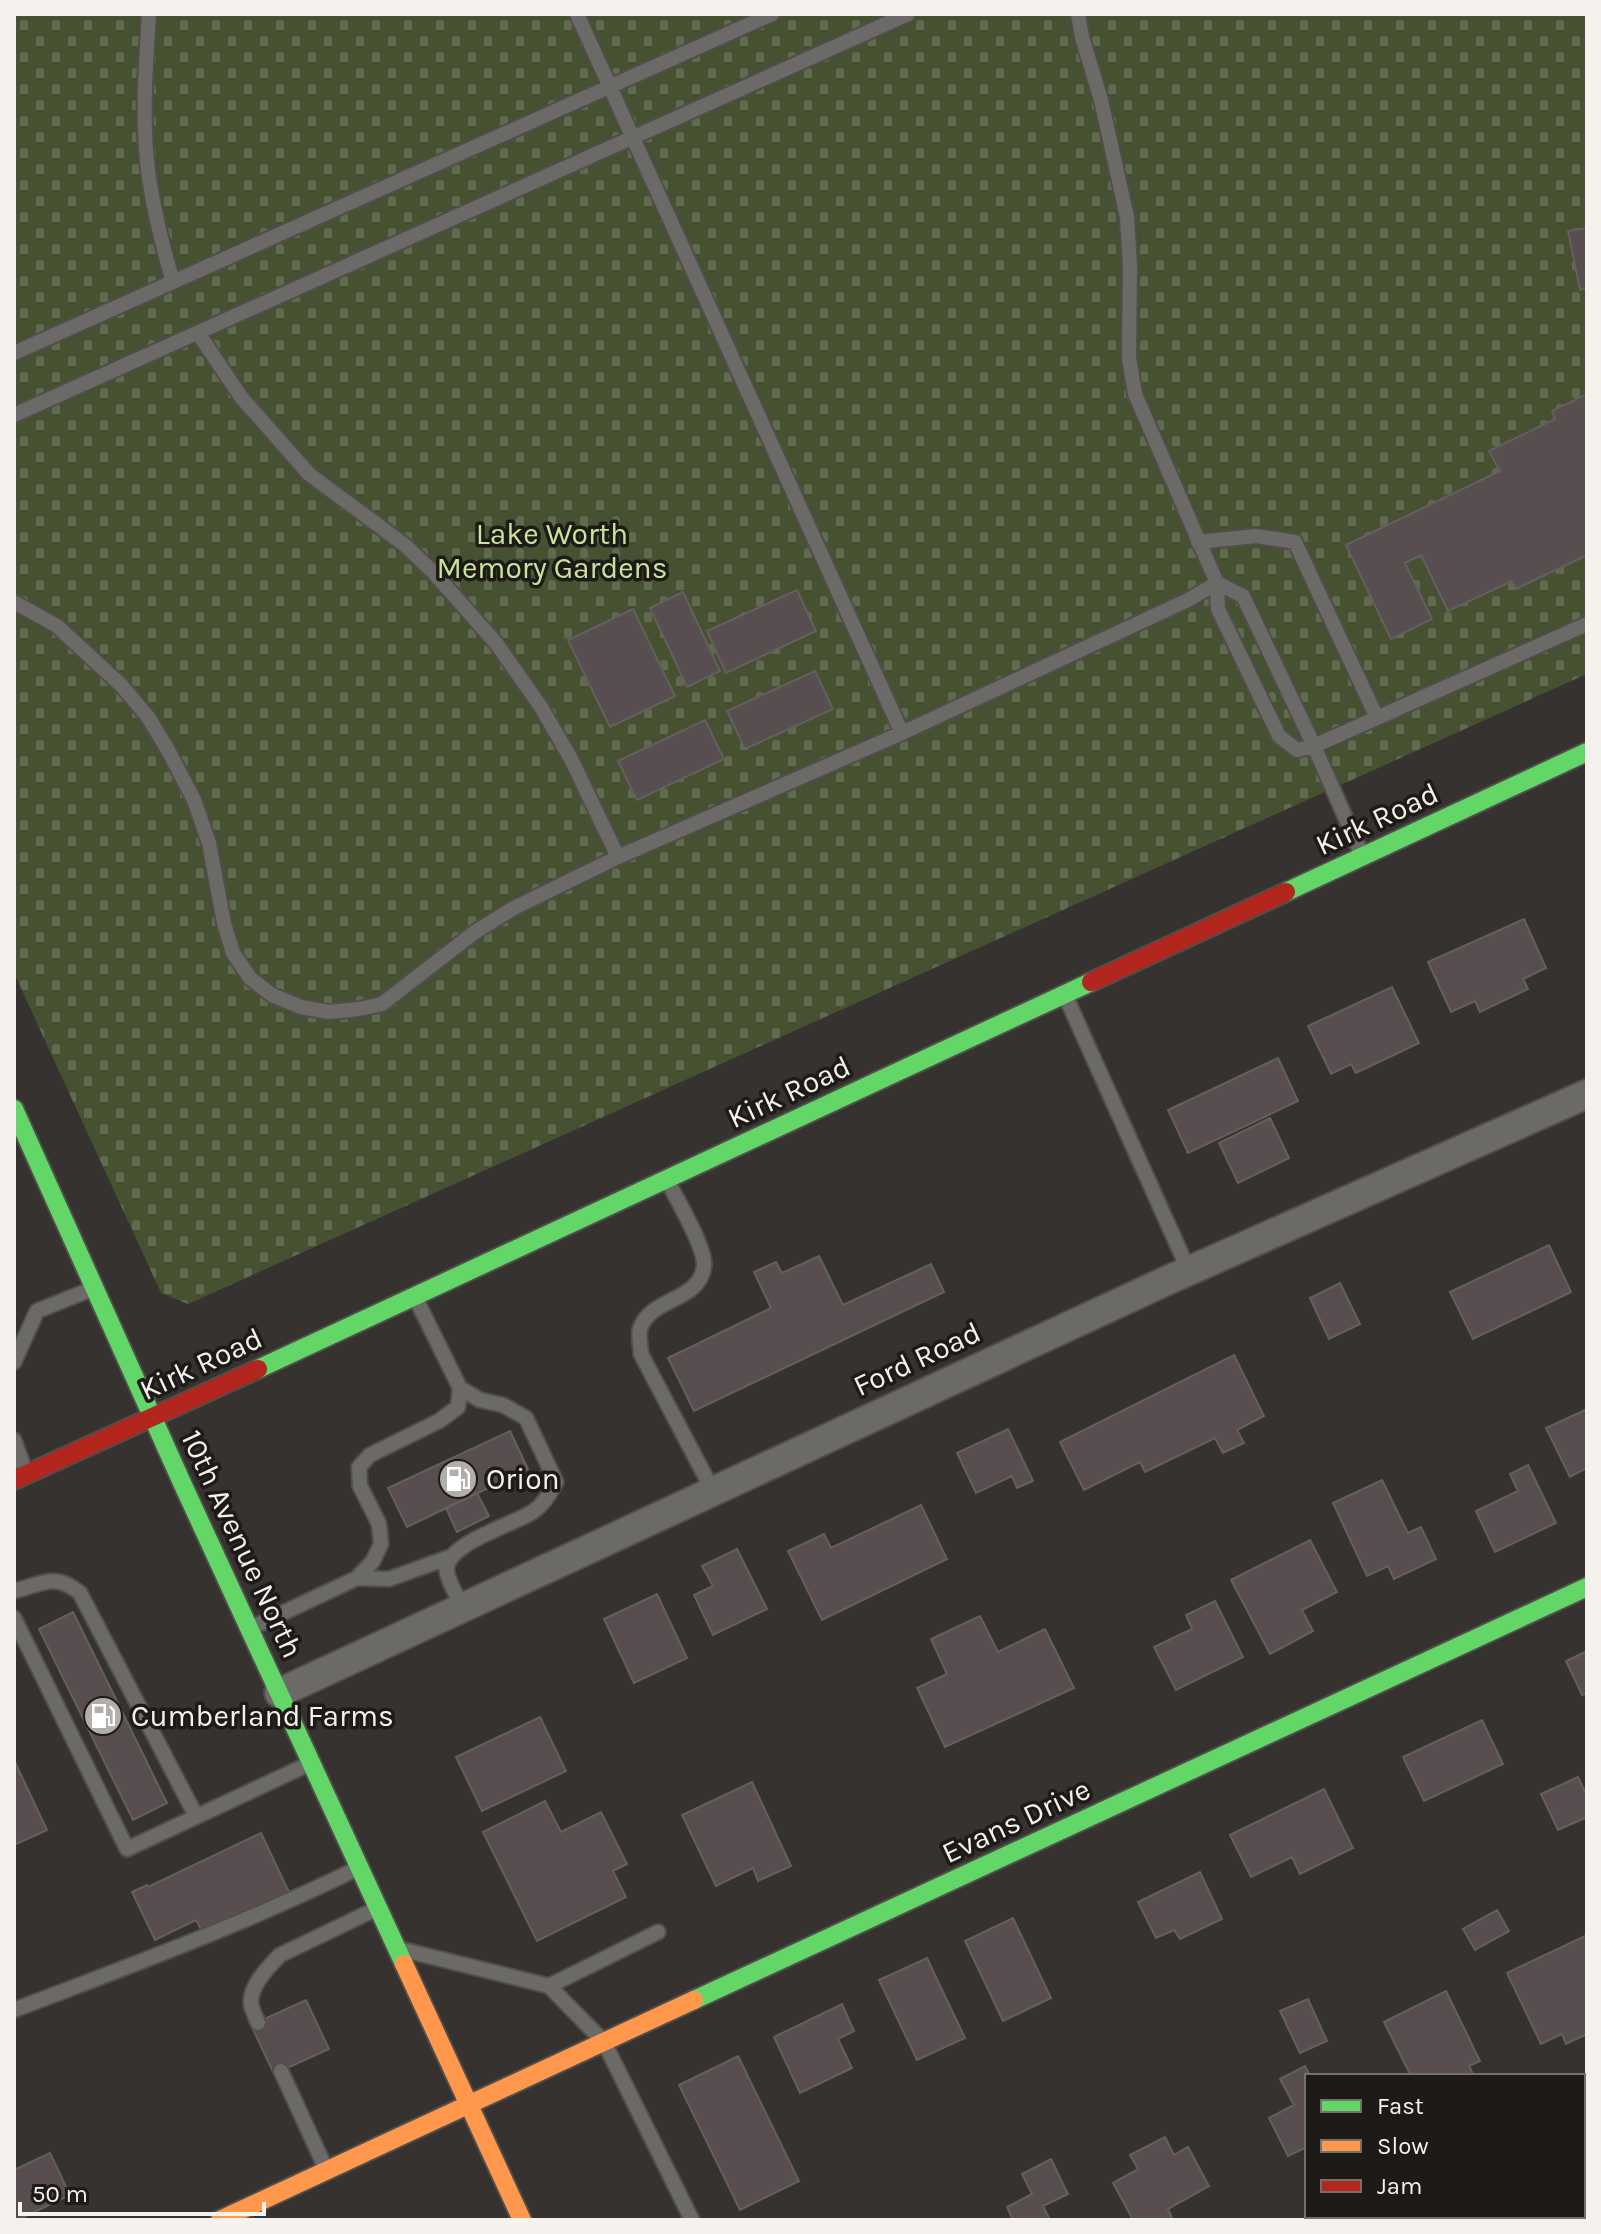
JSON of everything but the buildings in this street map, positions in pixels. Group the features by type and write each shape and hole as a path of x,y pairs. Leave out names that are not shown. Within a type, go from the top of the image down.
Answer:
{"street":[{"name":"Kirk Road","path":"20,1476 153,1418 1587,752"},
{"name":"Ford Road","path":"279,1693 1189,1271 1587,1094"},
{"name":"10th Avenue North","path":"14,1109 522,2220"},
{"name":"Evans Drive","path":"220,2220 1587,1587"}],"lane":[{"path":"149,14 144,114 147,164 173,282"},
{"path":"577,14 902,733"},
{"path":"14,353 772,14"},
{"path":"14,415 908,14"},
{"path":"1078,14 1127,217 1129,358 1135,394 1217,583 1218,609 1279,736 1297,750 1314,746 1587,624"},
{"path":"198,333 241,397 309,474 406,546 496,643 564,746 618,857"},
{"path":"1198,542 1256,536 1295,542 1377,718"},
{"path":"14,602 57,626 122,686 148,717 194,800 209,843 233,953 250,978 272,995 301,1007 329,1012 382,1004 475,932 512,909 618,857 902,733 1188,600 1217,583"},
{"path":"1217,583 1243,596 1363,857"},
{"path":"1065,994 1189,1271"},
{"path":"667,1180 699,1245 704,1265 696,1287 651,1312 640,1330 641,1354 713,1491"},
{"path":"14,1362 37,1311 95,1288"},
{"path":"250,1629 357,1578 373,1561 381,1544 379,1524 360,1486 359,1467 370,1455 439,1421 458,1407 460,1388 415,1296"},
{"path":"357,1578 389,1579 450,1557 462,1547 533,1512 548,1497 556,1482 526,1418 503,1405 480,1400 460,1388"},
{"path":"14,1440 20,1476"},
{"path":"450,1557 446,1571 462,1608"},
{"path":"14,1591 55,1580 68,1583 80,1593 196,1816"},
{"path":"14,1618 127,1849 311,1763"},
{"path":"14,2010 190,1943 360,1868"},
{"path":"258,2023 251,2004 253,1992 269,1966 280,1955 378,1908"},
{"path":"549,1986 658,1932"},
{"path":"396,1948 549,1986 604,2042 692,2220"},
{"path":"281,2071 327,2171"}],"green space":[{"name":"Lake Worth Memory Gardens","path":"14,14 1587,14 1587,674 188,1304 161,1293 14,973"}],"traffic: fast":[{"path":"1286,892 1587,752"},
{"path":"258,1369 1091,982"},
{"path":"14,1109 404,1964"},
{"path":"694,2000 1587,1587"}],"traffic: slow":[{"path":"404,1964 522,2220"},
{"path":"220,2220 694,2000"}],"traffic: jam":[{"path":"1091,982 1286,892"},
{"path":"14,1480 258,1369"}],"place":[{"name":"Orion","path":"458,1479"},
{"name":"Cumberland Farms","path":"103,1716"}]}
